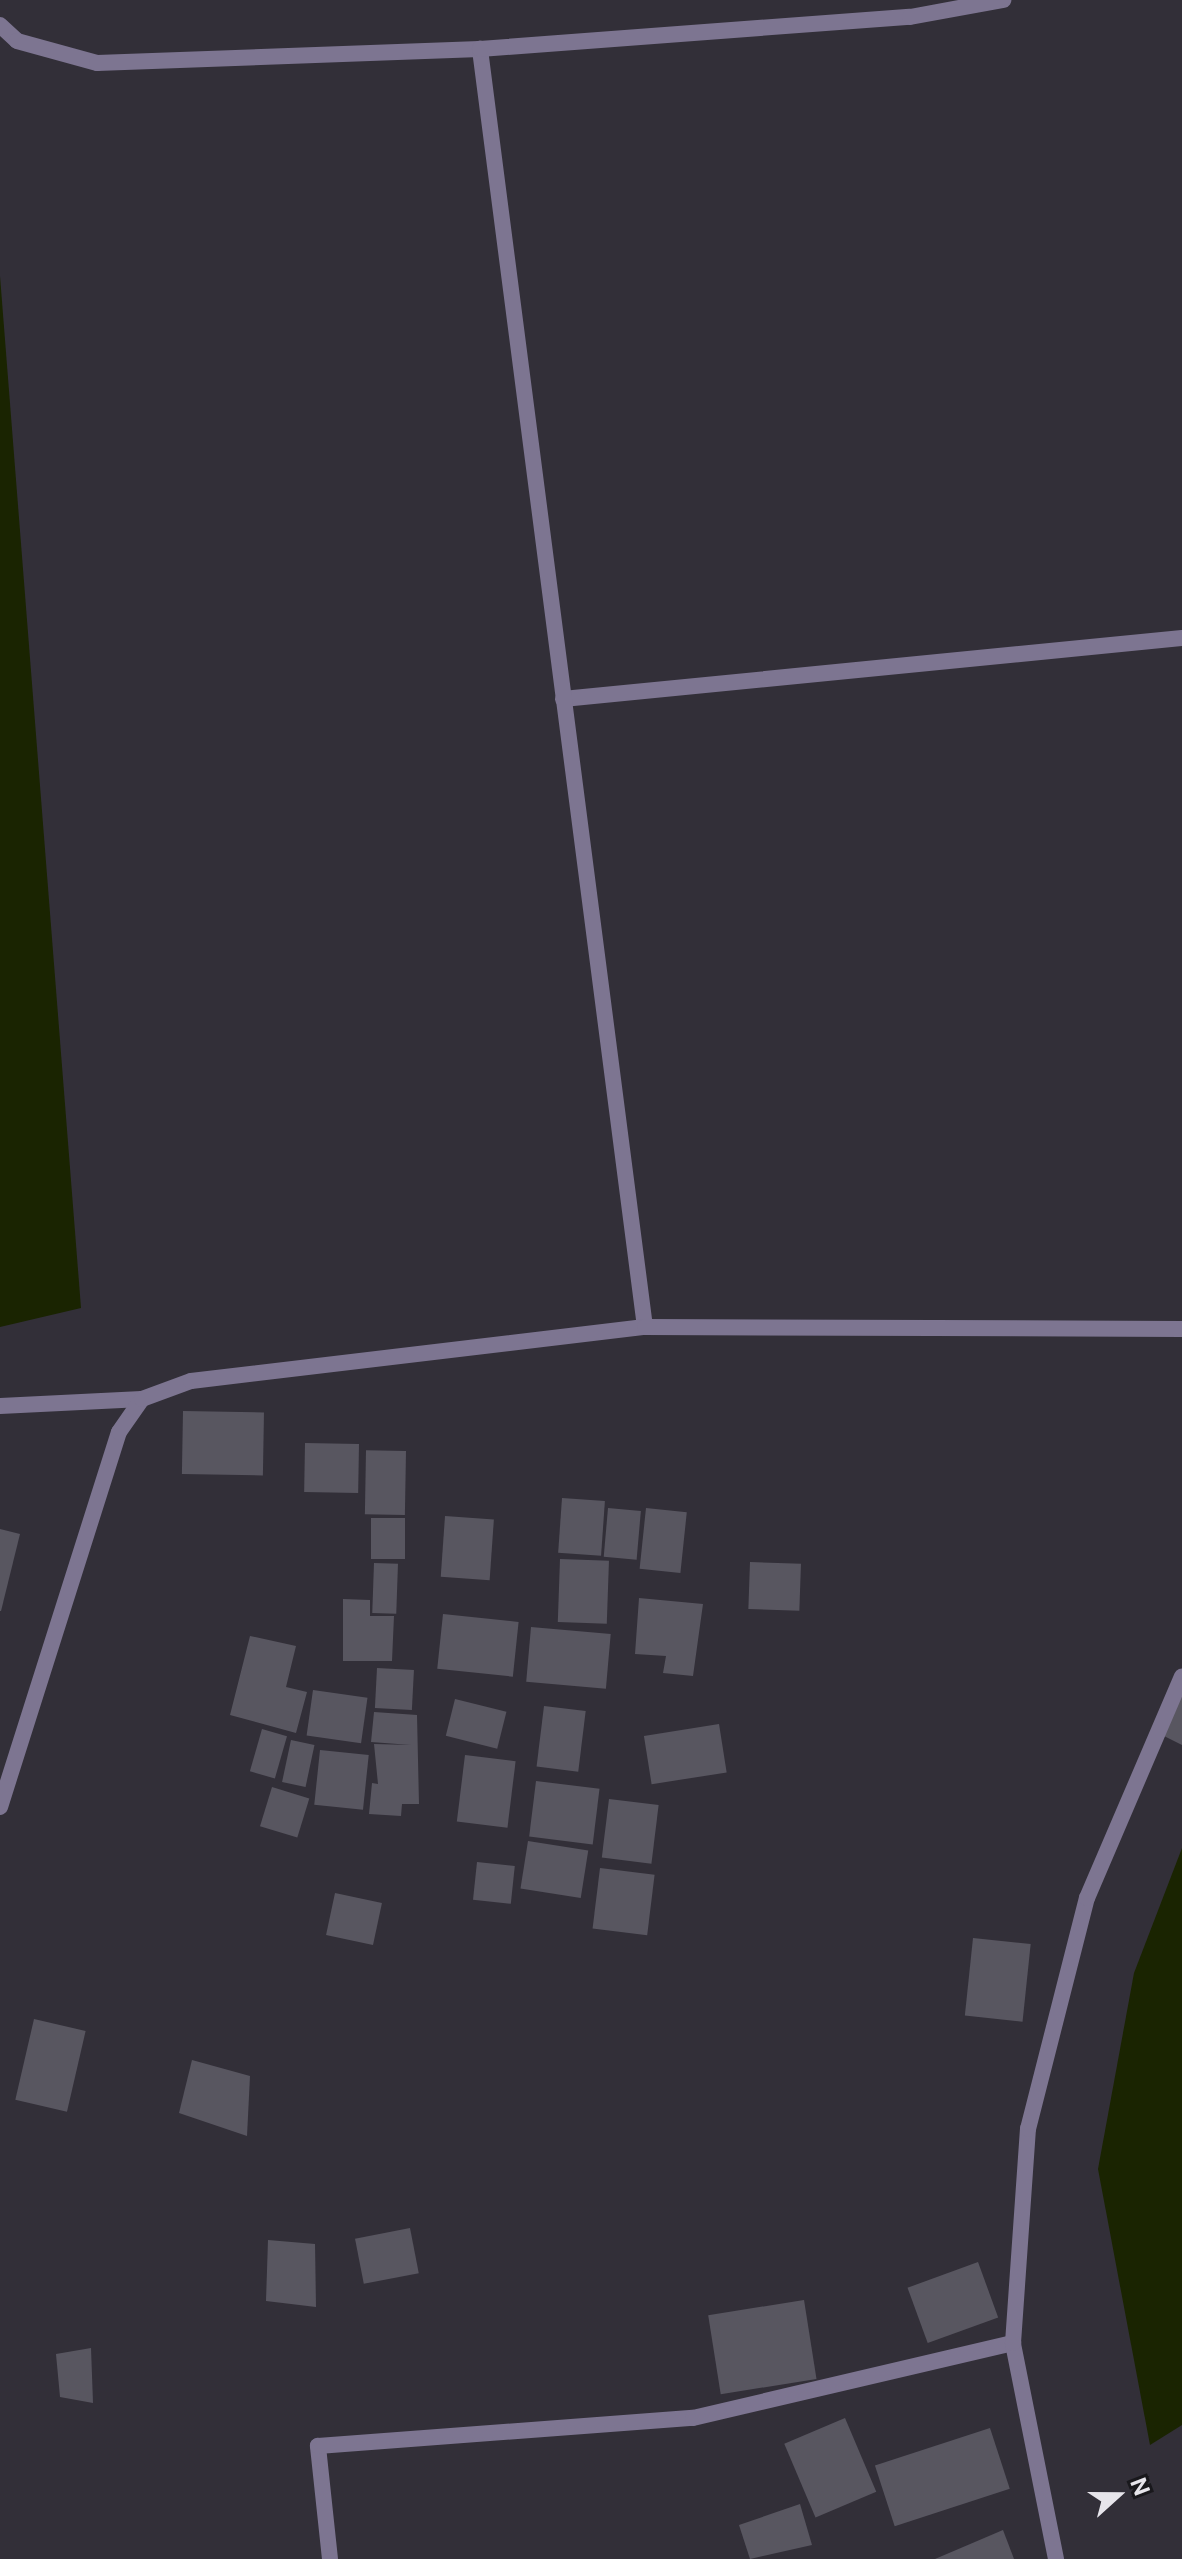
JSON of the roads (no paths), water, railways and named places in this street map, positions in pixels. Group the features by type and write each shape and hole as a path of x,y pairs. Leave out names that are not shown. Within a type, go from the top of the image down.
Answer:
{"street":[{"path":"0,25 17,41 97,63 480,49 910,17 1003,0"},
{"path":"480,49 645,1327"},
{"path":"563,699 1182,638"},
{"path":"0,1406 142,1399 191,1381 645,1327 1182,1329"},
{"path":"0,1807 119,1432 142,1399"},
{"path":"1056,2559 1013,2343 1032,2114 1087,1898 1182,1676"},
{"path":"330,2559 318,2446 693,2418 1013,2343"}]}
